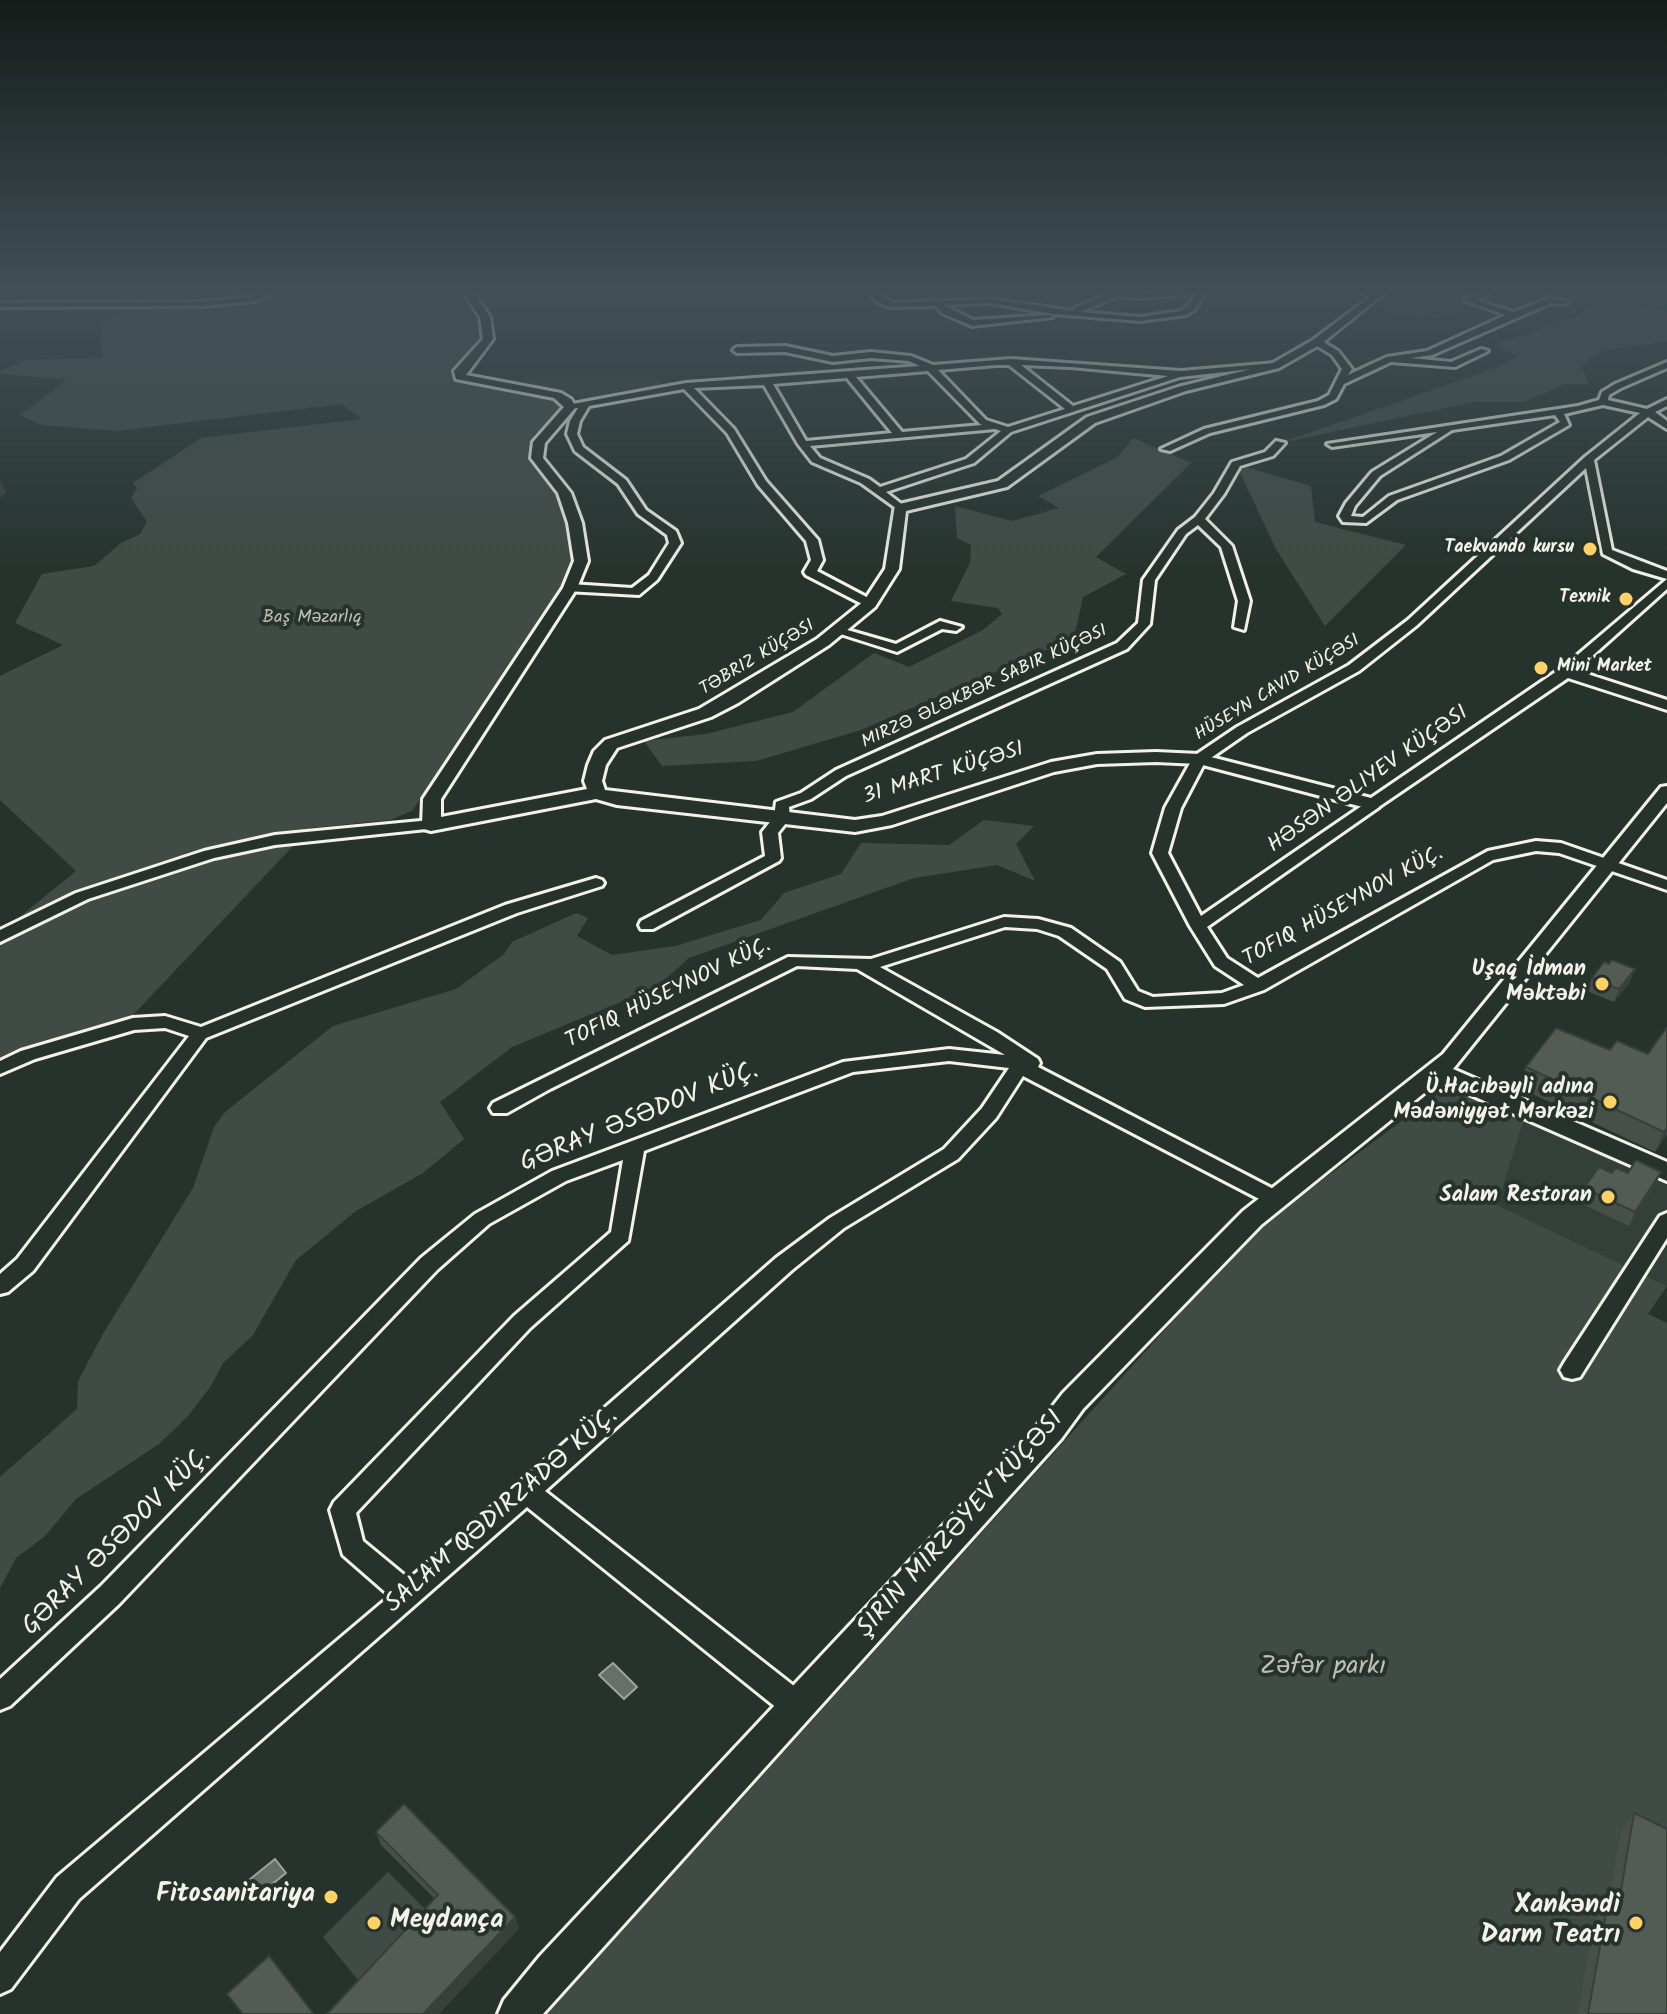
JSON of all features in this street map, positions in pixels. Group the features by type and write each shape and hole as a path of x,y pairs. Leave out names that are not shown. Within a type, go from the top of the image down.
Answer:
{"street":[{"path":"498,384 548,393 578,405 686,386 727,384"},
{"path":"768,384 803,444 816,460 865,481 900,508 1002,484 1093,419 1202,384"},
{"path":"857,384 899,435"},
{"path":"946,384 983,422 992,427"},
{"path":"1038,384 1068,409 1093,419"},
{"path":"803,444 992,427 1008,430 1153,384"},
{"path":"1166,449 1207,431 1321,403 1333,397 1341,384"},
{"path":"1603,402 1605,394 1623,384"},
{"path":"686,386 731,431 762,483 812,540 817,560 810,572 870,604"},
{"path":"1332,444 1558,413 1603,402 1648,412 1667,426"},
{"name":"HÜSEYN CAVID KÜÇƏSI","path":"1199,759 1242,730 1354,668 1412,623 1589,459 1648,412 1667,402"},
{"path":"0,937 82,896 210,854 275,840 431,825 432,799 570,588 581,561 575,523 564,493 537,458 539,442 578,405"},
{"path":"570,588 635,592 653,577 675,543 672,533 642,512 622,482 579,449 572,434 578,405"},
{"path":"1447,430 1376,474 1350,505 1345,516 1347,520 1366,520 1393,498 1505,458 1566,423 1558,413"},
{"path":"876,491 898,487 970,461 1008,430"},
{"name":"MIRZƏ ƏLƏKBƏR SABIR KÜÇƏSI","path":"782,818 781,805 806,796 841,773 1122,646 1144,624 1149,580 1182,532 1199,519 1219,494 1236,464 1273,453 1280,443"},
{"path":"1589,459 1607,552 1667,575"},
{"name":"TƏBRIZ KÜÇƏSI","path":"597,793 593,781 597,765 603,751 611,744 705,713 732,699 837,631 870,604 892,569 900,508"},
{"path":"1199,519 1226,546 1244,601 1240,627"},
{"name":"HƏSƏN ƏLIYEV KÜÇƏSI","path":"1198,926 1566,672 1667,583"},
{"name":"TƏBRIZ KÜÇƏSI","path":"837,631 897,648 940,625 956,627"},
{"path":"1566,672 1667,705"},
{"name":"31 MART KÜÇƏSI","path":"431,825 597,793 617,799 855,826 885,821 1051,767 1097,759 1199,759 1374,804"},
{"path":"1199,759 1173,808 1160,853 1198,926 1221,962 1258,986"},
{"name":"ŞIRIN MIRZƏYEV KÜÇƏSI","path":"518,2014 554,1970 798,1707 1073,1401 1274,1198 1444,1065 1667,791"},
{"path":"647,925 773,858 770,832 782,818"},
{"name":"TOFIQ HÜSEYNOV KÜÇ.","path":"500,1108 794,961 872,964 1004,922 1038,924 1065,932 1114,966 1131,995 1151,1003 1224,998 1258,986 1488,856 1536,846 1561,848 1667,885"},
{"path":"0,1286 25,1265 200,1034 511,909 596,883"},
{"path":"860,963 1026,1058 1051,1082"},
{"path":"0,1068 40,1051 133,1024 165,1022 187,1027 200,1034"},
{"name":"GƏRAY ƏSƏDOV KÜÇ.","path":"0,1697 110,1595 429,1264 482,1219 559,1176 850,1066 949,1055 1008,1061 1020,1066 1274,1198"},
{"path":"1444,1065 1667,1172"},
{"name":"SALAM QƏDIRZADƏ KÜÇ.","path":"0,1978 68,1888 409,1596 784,1264 837,1223 951,1154 989,1113 1020,1066"},
{"path":"409,1596 352,1547 343,1510 522,1322 621,1235 635,1147"},
{"path":"1572,1370 1667,1221"},
{"path":"527,1492 798,1707"}],"shaded area":[{"path":"520,384 663,385 587,402 566,391"},
{"path":"1525,1116 1667,1183 1667,1286 1497,1205"},
{"path":"613,1663 637,1687 624,1699 599,1675"},
{"path":"275,1859 286,1873 249,1903 238,1889"}],"green space":[{"name":"Baş Məzarlıq","path":"62,384 480,384 548,392 567,404 551,422 533,435 534,456 561,494 579,556 570,584 412,811 390,820 310,828 133,1015 0,1067 0,933 76,871 0,800 0,676 63,645 15,623 42,574 94,566 121,543 140,534 147,522 131,498 137,488 133,483 201,438 362,419 341,404 116,431 41,425 20,415"},
{"path":"1450,384 1589,384 1565,384 1524,402 1474,402 1280,443"},
{"path":"1133,438 1191,463 1096,557 1126,574 1083,597 1074,638 861,730 756,761 662,766 644,741 706,734 793,712 874,653 909,667 983,630 1002,614 998,608 951,601 970,563 971,545 957,538 955,506 1012,521 1059,508 1038,496 1118,457"},
{"path":"1236,464 1311,486 1315,522 1406,545 1325,626 1276,549"},
{"path":"984,820 1034,826 1016,844 1035,881 997,865 914,878 689,958 668,977 640,994 512,1047 440,1102 464,1139 423,1173 356,1211 296,1260 253,1335 223,1363 211,1386 188,1416 159,1444 76,1499 45,1536 16,1558 0,1588 0,1477 77,1409 78,1381 104,1332 193,1188 214,1127 225,1112 333,1026 456,989 504,954 512,942 576,913 588,918 577,936 612,955 675,946 761,920 784,893 841,874 861,843 949,845"},
{"name":"Zəfər parkı","path":"1454,1082 1525,1116 1497,1205 1667,1286 1648,1314 1667,1323 1667,2014 547,2014 1255,1230"},
{"name":"Meydança","path":"388,1872 426,1910 358,1980 323,1937"}],"building":[{"path":"1612,960 1635,969 1619,989 1592,978 1604,962 1609,964"},
{"name":"Ü.Hacıbəyli adına Mədəniyyət Mərkəzi","path":"1667,1027 1667,1128 1664,1132 1526,1067 1556,1028 1610,1050 1617,1041 1648,1054"},
{"path":"1636,1160 1661,1172 1635,1212 1584,1188 1599,1167 1612,1173 1616,1168 1628,1173"},
{"path":"404,1804 515,1917 423,2014 327,2014 438,1895 376,1832"},
{"name":"Xankəndi Darm Teatrı","path":"1634,1813 1667,1829 1667,2014 1588,2014 1608,1902 1618,1908"},
{"path":"269,1956 312,2014 243,2014 227,1994"}],"place":[{"name":"Taekvando kursu","path":"1590,549"},
{"name":"Texnik","path":"1626,599"},
{"name":"Mini Market","path":"1541,668"},
{"name":"Uşaq İdman Məktəbi","path":"1602,984"},
{"name":"Ü.Hacıbəyli adına Mədəniyyət Mərkəzi","path":"1610,1102"},
{"name":"Salam Restoran","path":"1608,1197"},
{"name":"Fitosanitariya","path":"331,1897"},
{"name":"Meydança","path":"374,1923"},
{"name":"Xankəndi Darm Teatrı","path":"1636,1923"}]}
